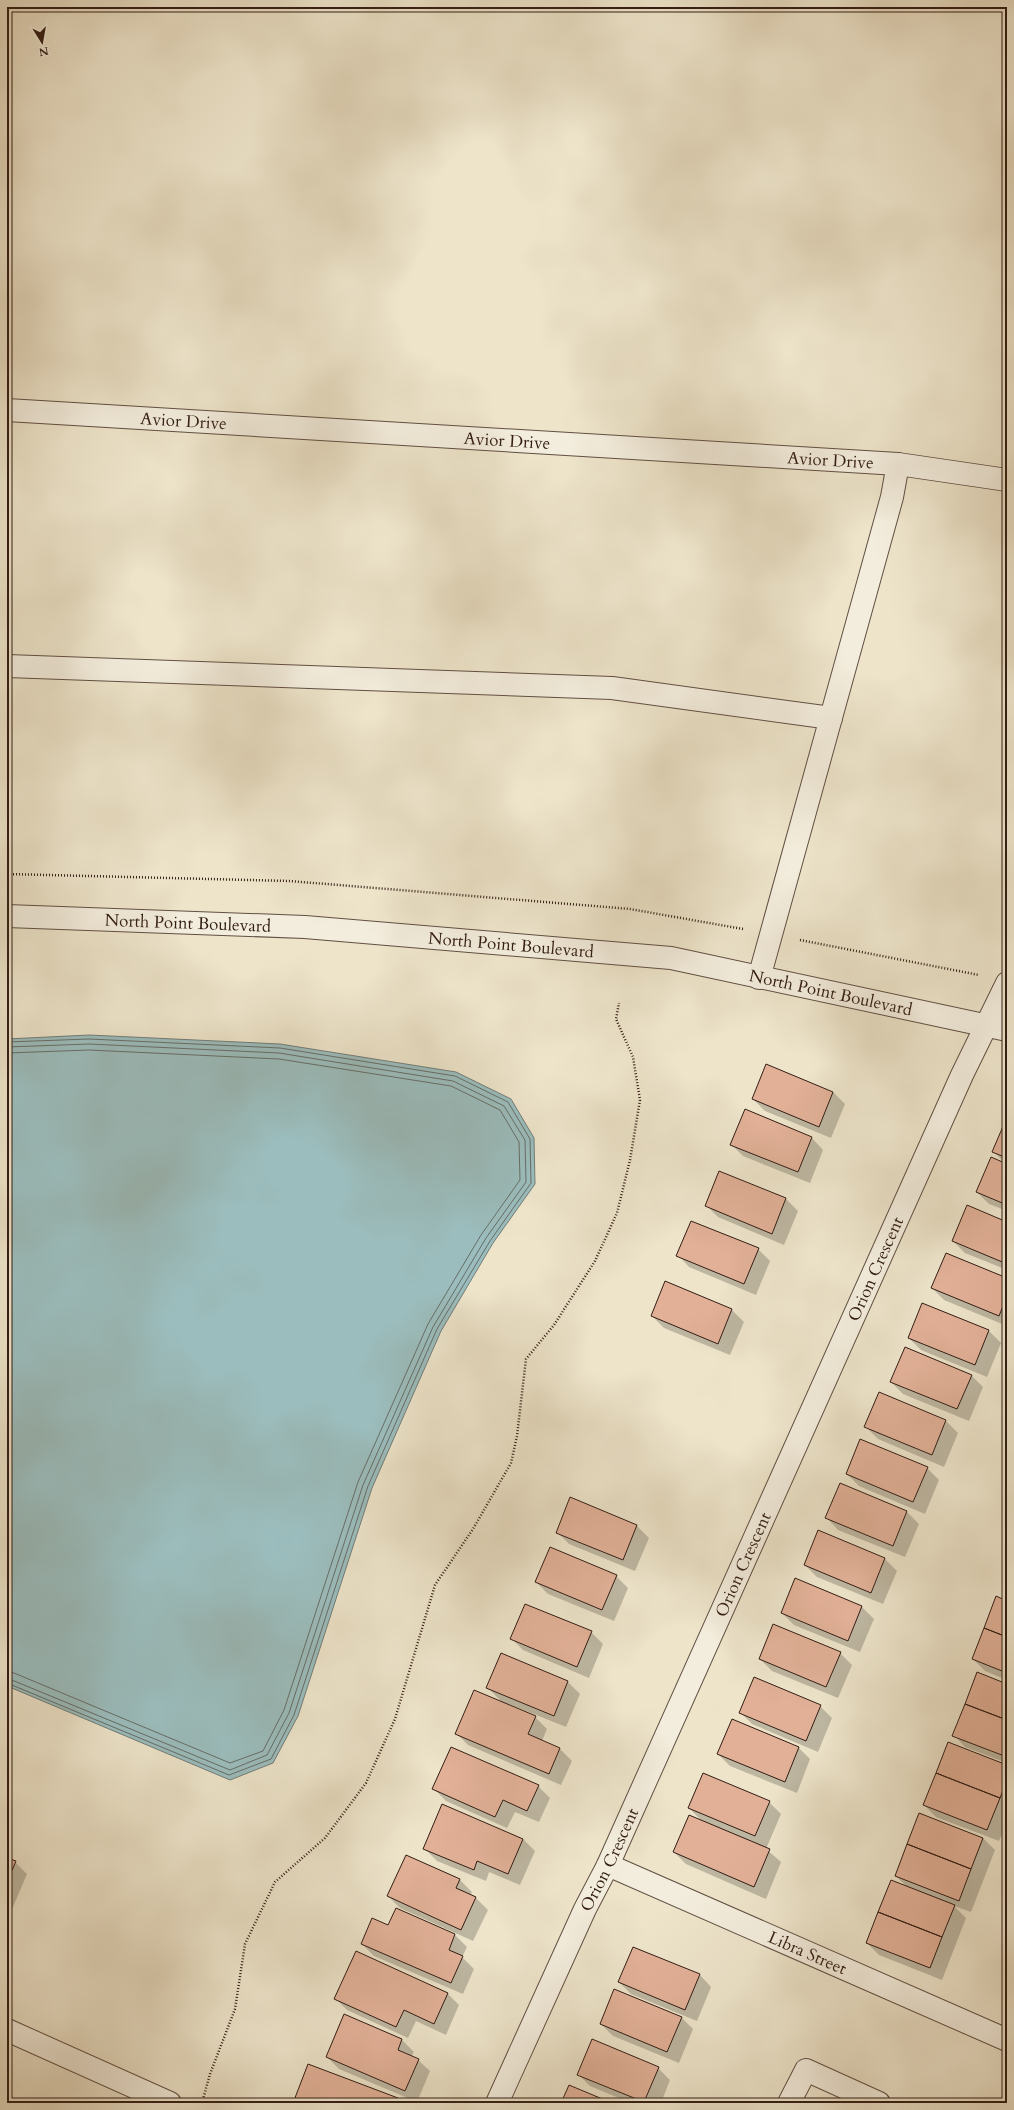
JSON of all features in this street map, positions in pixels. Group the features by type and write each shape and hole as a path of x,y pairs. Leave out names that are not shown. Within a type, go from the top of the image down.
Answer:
{"street":[{"name":"Avior Drive","path":"7,410 898,464 1007,480"},
{"path":"759,978 892,497 898,464"},
{"path":"7,666 612,688 831,718"},
{"name":"North Point Boulevard","path":"7,916 313,928 672,958 759,978 986,1024 1007,1030"},
{"name":"Orion Crescent","path":"497,2103 585,1909 608,1865 962,1075 1007,983"},
{"name":"Libra Street","path":"608,1865 1007,2040"},
{"path":"7,2030 170,2103"},
{"path":"789,2103 806,2070 879,2103"}],"path":[{"path":"7,874 290,881 630,909 772,934 984,976"},
{"path":"202,2103 210,2074 235,2009 245,1944 275,1882 325,1838 366,1783 395,1718 435,1585 473,1529 511,1462 517,1436 526,1359 554,1325 595,1261 616,1213 630,1160 640,1100 633,1057 616,1019 619,1003"}],"water":[{"path":"89,1035 280,1044 456,1072 511,1099 534,1138 535,1184 493,1243 441,1331 372,1488 298,1716 273,1763 230,1780 7,1686 7,1039"}],"building":[{"path":"766,1064 833,1092 819,1127 752,1099"},
{"path":"745,1109 812,1137 798,1172 730,1145"},
{"path":"1007,1117 1007,1158 992,1152"},
{"path":"991,1157 1007,1164 1007,1205 976,1192"},
{"path":"719,1171 786,1198 772,1234 705,1206"},
{"path":"967,1205 1007,1222 1007,1264 952,1241"},
{"path":"691,1221 759,1248 744,1284 676,1256"},
{"path":"946,1253 1007,1278 1007,1296 999,1316 931,1288"},
{"path":"665,1281 732,1309 718,1344 651,1316"},
{"path":"922,1303 989,1330 975,1365 908,1338"},
{"path":"905,1347 972,1375 957,1409 890,1382"},
{"path":"879,1392 946,1420 932,1455 864,1427"},
{"path":"860,1439 928,1467 913,1502 846,1474"},
{"path":"840,1483 907,1511 893,1546 825,1518"},
{"path":"570,1497 637,1525 623,1560 556,1533"},
{"path":"818,1530 885,1558 871,1593 804,1565"},
{"path":"550,1547 617,1575 602,1610 535,1582"},
{"path":"795,1578 862,1606 848,1641 781,1613"},
{"path":"996,1596 1007,1601 1007,1637 984,1628"},
{"path":"525,1604 592,1631 577,1667 510,1639"},
{"path":"773,1624 841,1652 826,1687 759,1659"},
{"path":"984,1628 1007,1637 1007,1673 972,1659"},
{"path":"501,1653 568,1681 554,1716 486,1688"},
{"path":"977,1672 1007,1684 1007,1720 965,1704"},
{"path":"754,1677 821,1705 806,1741 739,1713"},
{"path":"474,1690 536,1716 528,1734 560,1748 549,1774 455,1734"},
{"path":"965,1704 1007,1720 1007,1757 952,1736"},
{"path":"732,1719 799,1747 785,1782 717,1754"},
{"path":"948,1742 1007,1765 1007,1780 1000,1798 936,1773"},
{"path":"451,1747 539,1785 527,1811 503,1800 495,1817 432,1789"},
{"path":"703,1773 770,1801 755,1836 688,1808"},
{"path":"936,1773 1000,1798 987,1830 923,1805"},
{"path":"442,1804 523,1839 508,1874 477,1861 474,1870 423,1849"},
{"path":"919,1813 983,1838 971,1869 907,1844"},
{"path":"689,1815 770,1849 754,1887 673,1852"},
{"path":"907,1844 971,1869 959,1901 895,1876"},
{"path":"406,1855 460,1879 456,1888 476,1897 461,1930 387,1896"},
{"path":"7,1858 16,1861 7,1882"},
{"path":"891,1880 955,1905 942,1937 878,1912"},
{"path":"396,1908 455,1934 449,1950 463,1956 451,1983 361,1944 372,1918 388,1925"},
{"path":"878,1912 942,1937 930,1968 866,1943"},
{"path":"633,1947 700,1974 685,2010 618,1982"},
{"path":"356,1951 448,1993 434,2024 404,2010 396,2027 334,1999"},
{"path":"614,1989 682,2017 667,2052 600,2024"},
{"path":"344,2014 402,2039 398,2050 419,2059 405,2091 326,2057"},
{"path":"592,2039 659,2067 644,2102 577,2075"},
{"path":"308,2064 398,2098 396,2103 293,2103"},
{"path":"569,2085 612,2103 561,2103"}]}
